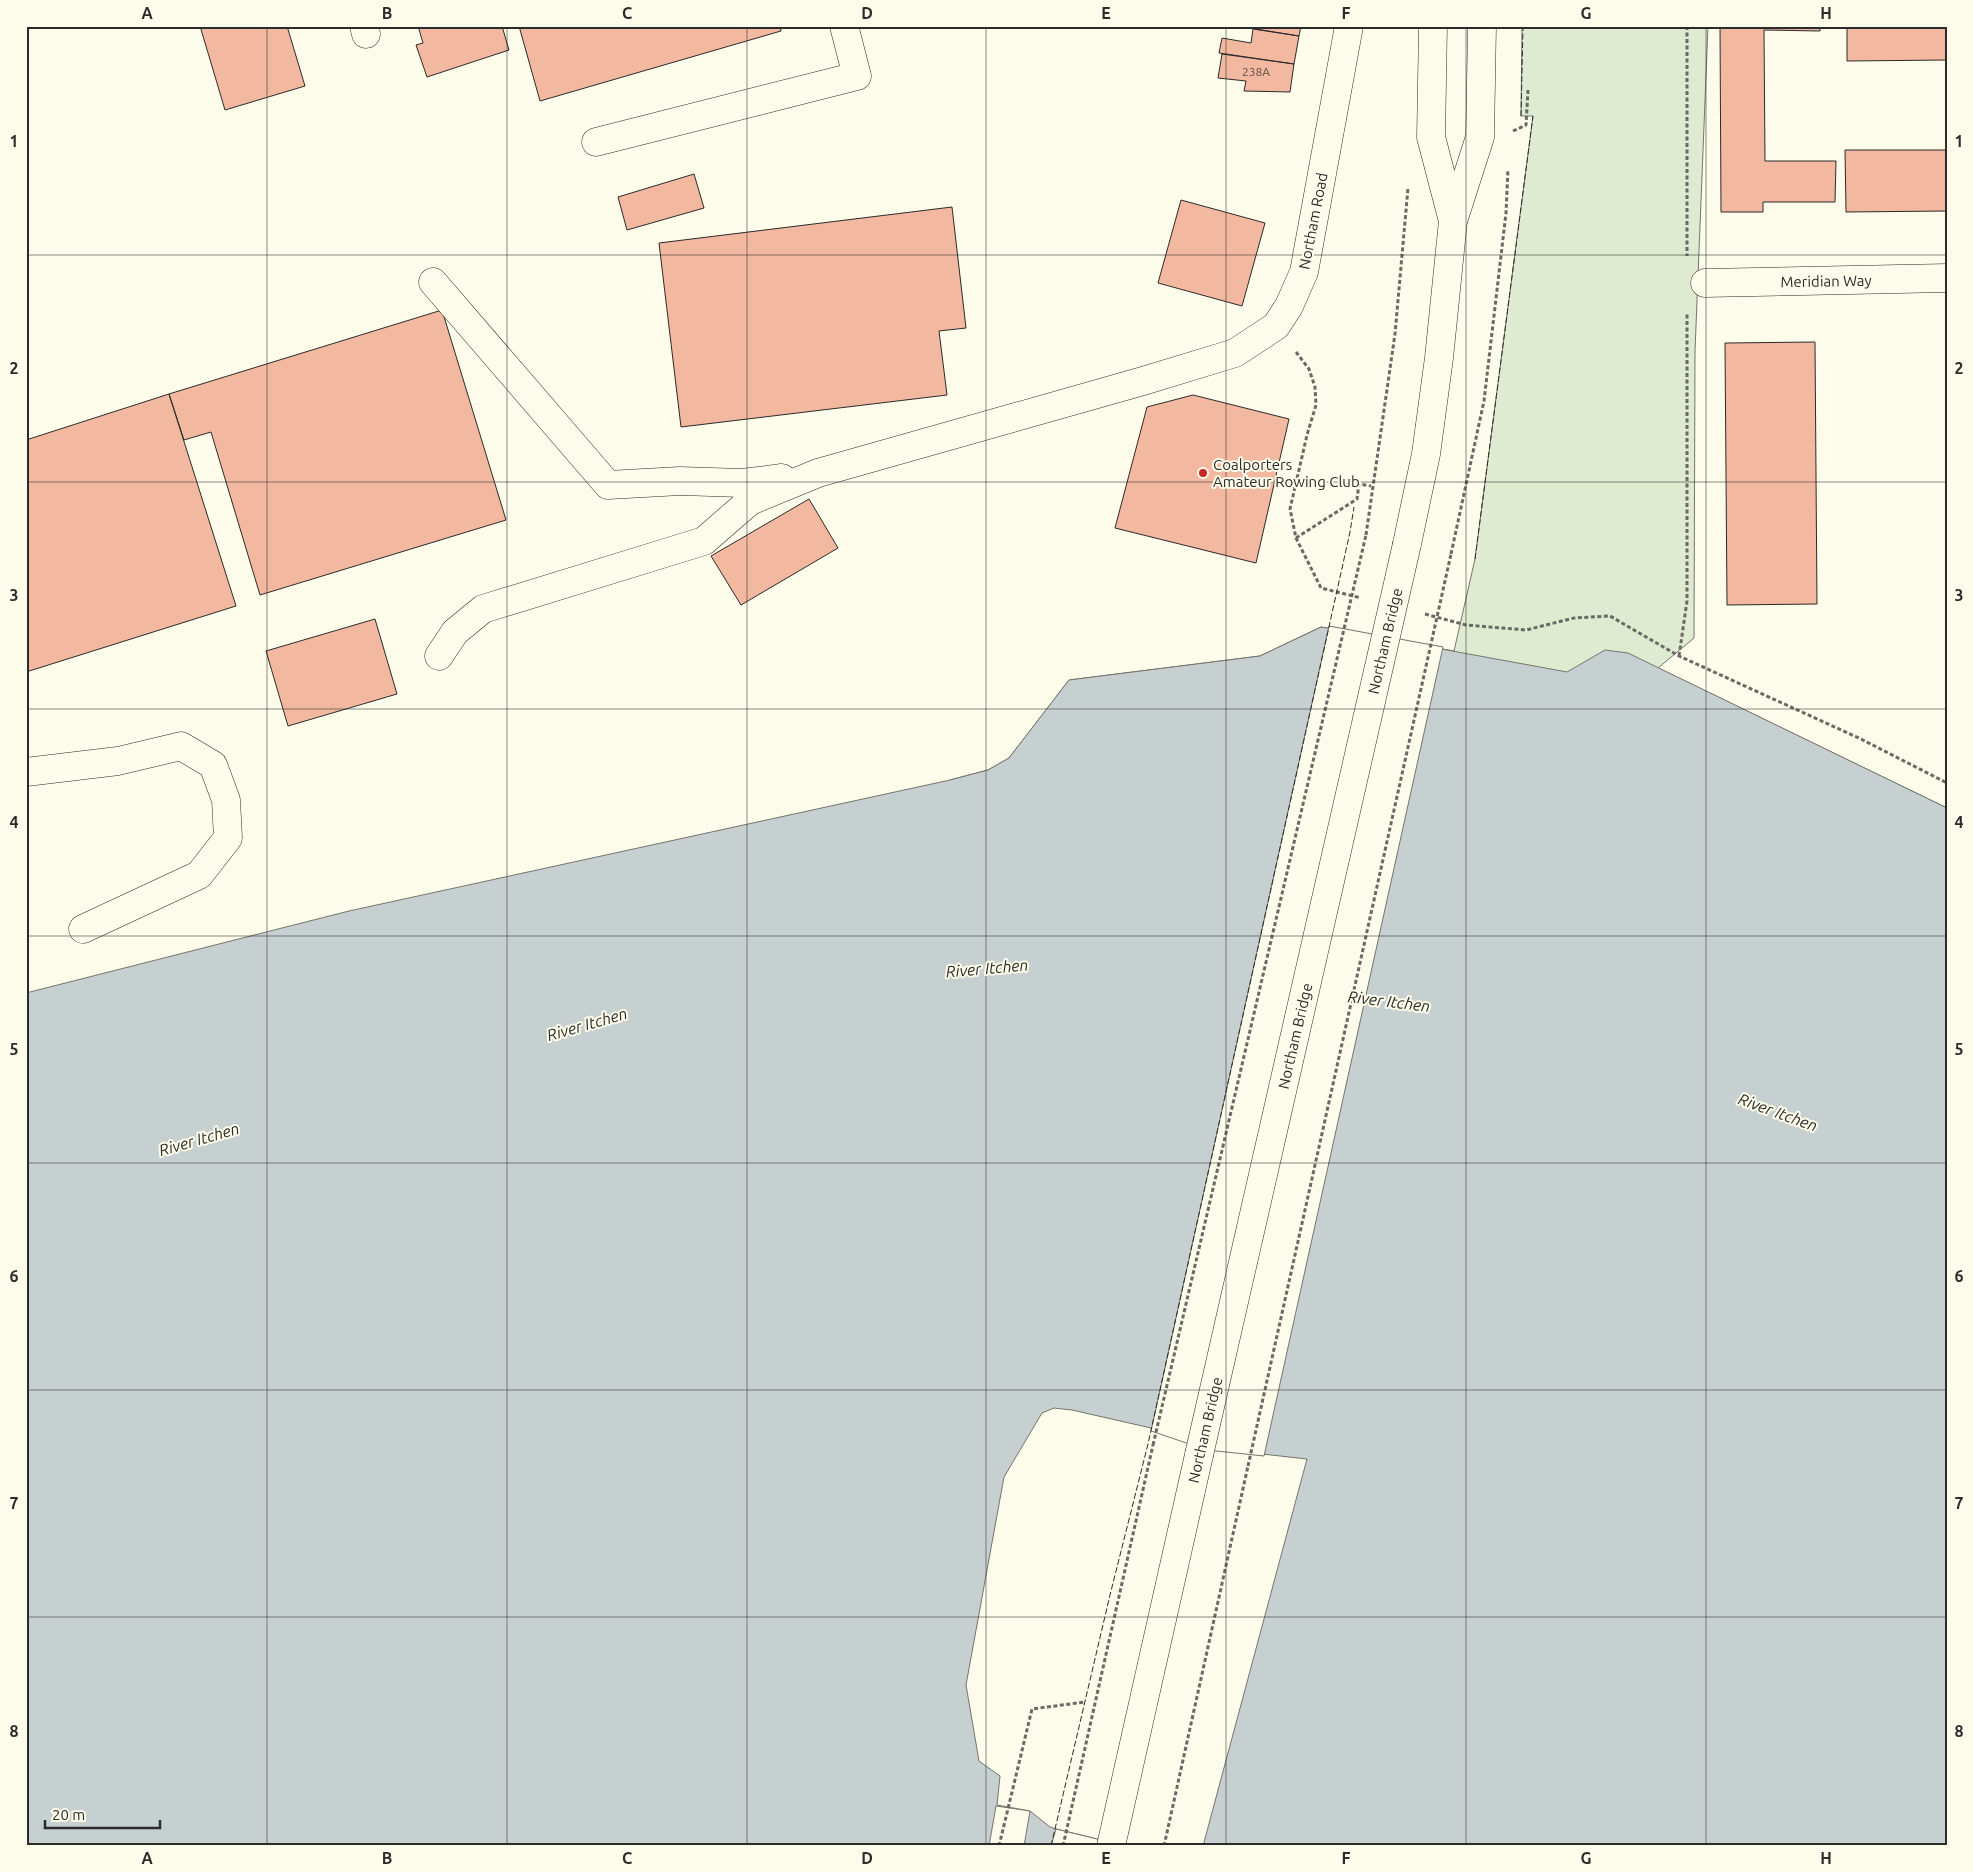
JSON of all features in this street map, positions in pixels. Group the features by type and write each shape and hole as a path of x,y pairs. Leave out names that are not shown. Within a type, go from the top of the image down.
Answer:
{"main road":[{"path":"596,142 857,76 844,26"},
{"name":"Northam Road","path":"818,473 1235,353 1276,326 1289,306 1304,272 1349,26"},
{"name":"Northam Bridge","path":"1433,26 1431,137 1453,221"},
{"name":"Northam Bridge","path":"1114,1836 1426,454 1439,358 1453,221 1480,137 1482,26"},
{"name":"Meridian Way","path":"1706,283 1947,278"},
{"path":"433,282 608,485 680,481 742,483 818,473"},
{"path":"439,656 455,632 483,609 704,541 750,501 818,473"},
{"path":"26,772 118,762 181,746 213,765 217,774 226,800 228,838 199,875 84,929"}],"path":[{"path":"1510,126 1510,133 1526,125 1528,90"},
{"path":"1164,1846 1484,401 1506,213 1508,163"},
{"path":"1062,1846 1153,1445 1366,535 1394,334 1408,184"},
{"path":"1276,326 1309,369 1315,387 1316,405 1290,509 1296,538 1321,588"},
{"path":"1296,538 1357,498 1359,484 1372,486"},
{"path":"1679,656 1687,602"},
{"path":"1466,625 1526,630 1574,618 1610,616 1679,656 1861,739 1947,783"},
{"path":"999,1846 1032,1709 1086,1702"}],"green space":[{"path":"1522,26 1708,26 1695,351 1694,638 1658,668 1947,808 950,780 988,770 1009,758 1069,680 1260,656 1321,627 1454,651 1475,559 1533,116 1521,116"}],"water":[{"name":"River Itchen","path":"1321,627 1567,672 1605,650 1628,653 1947,808 1947,1846 1203,1846 1307,1459 1208,1448 1151,1428 1072,1410 1054,1408 1042,1413 1004,1477 966,1685 979,1761 1000,1776 997,1805 1030,1811 1050,1827 1056,1829 1126,1846 26,1846 26,993 349,911 950,780 988,770 1009,758 1069,680 1260,656"}],"pier":[{"path":"1329,626 1443,647 1264,1456 1207,1450 1151,1431"},
{"path":"996,1806 1030,1811 1024,1846 989,1846"},
{"path":"1056,1829 1126,1846 1051,1846"}],"building":[{"path":"200,26 287,26 305,86 225,110"},
{"path":"418,26 502,26 509,50 427,77 416,45 423,43"},
{"path":"519,26 780,26 781,31 540,101"},
{"path":"1237,26 1301,26 1299,36"},
{"path":"1720,26 1820,26 1820,31 1764,30 1765,161 1836,161 1835,202 1763,202 1763,212 1721,212"},
{"path":"1847,26 1947,26 1947,60 1847,61"},
{"path":"1253,29 1299,36 1294,64 1219,53 1222,38 1251,43"},
{"path":"1222,54 1294,64 1290,92 1244,91 1246,81 1218,78"},
{"path":"1845,150 1947,150 1947,211 1846,212"},
{"path":"694,174 704,208 627,230 618,197"},
{"path":"1181,200 1265,223 1242,306 1158,283"},
{"path":"952,207 966,328 939,331 947,395 681,427 659,243"},
{"path":"442,310 506,520 260,595 211,432 184,440 169,394"},
{"path":"1815,342 1817,604 1727,605 1725,343"},
{"path":"169,394 236,606 26,672 26,440"},
{"name":"Coalporters Amateur Rowing Club","path":"1193,395 1289,419 1256,563 1115,528 1147,407"},
{"path":"809,499 838,548 741,605 711,556"},
{"path":"375,619 397,694 288,726 266,651"}],"fence":[{"path":"1521,116 1523,26"},
{"path":"1475,559 1533,116"},
{"path":"1051,1846 1110,1595 1148,1444 1354,507"}],"place":[{"name":"Coalporters Amateur Rowing Club","path":"1203,473"}]}
